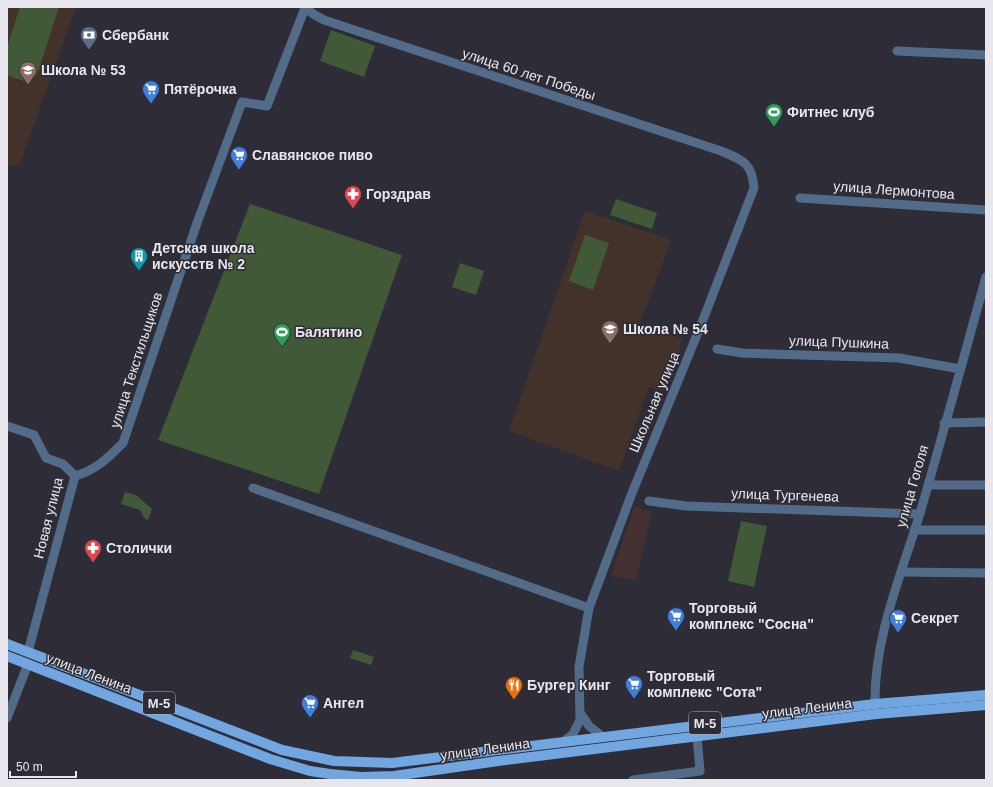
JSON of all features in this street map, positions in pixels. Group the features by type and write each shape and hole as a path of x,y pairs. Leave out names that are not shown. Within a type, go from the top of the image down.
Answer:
{"main road":[{"name":"улица Ленина","path":"7,644 263,744 314,758 363,763 392,763 602,736 875,704 986,695"},
{"name":"улица Ленина","path":"7,656 270,759 310,771 361,776 394,776 876,714 986,705"}],"street":[{"name":"улица 60 лет Победы","path":"305,8 324,20 721,151 737,158 745,164"},
{"name":"улица Текстильщиков","path":"75,476 88,472 106,461 123,443 197,222 242,102 266,106 305,8"},
{"path":"897,51 986,55"},
{"name":"Школьная улица","path":"564,741 577,728 582,714 579,667 589,608 632,493 702,325 754,188 753,173 745,164"},
{"name":"улица Лермонтова","path":"800,198 986,210"},
{"name":"улица Гоголя","path":"875,704 879,652 885,623 920,514 944,423 985,287 986,277"},
{"name":"улица Пушкина","path":"717,349 742,353 899,358 960,369"},
{"path":"944,423 986,422"},
{"name":"Новая улица","path":"7,426 34,435 46,458 63,464 75,476 28,652"},
{"path":"928,485 986,485"},
{"path":"254,488 589,608"},
{"name":"улица Тургенева","path":"649,501 686,506 920,514"},
{"path":"914,530 986,530"},
{"path":"901,572 986,573"},
{"path":"7,718 28,664"},
{"path":"582,714 589,726 602,736"},
{"path":"633,780 700,771 697,736"}],"shaded area":[{"name":"Школа № 53","path":"7,7 76,7 20,164 7,166"},
{"name":"Школа № 54","path":"585,211 671,240 640,324 683,339 664,392 649,387 619,471 509,431"},
{"path":"634,507 652,511 636,580 611,576"}],"green space":[{"path":"20,7 59,7 36,76 26,82 7,75 7,47"},
{"path":"331,30 375,46 364,77 320,61"},
{"path":"616,199 657,213 652,229 610,215"},
{"name":"Балятино","path":"250,204 402,255 319,494 158,440"},
{"path":"585,235 609,243 593,290 569,281"},
{"path":"460,263 484,271 476,295 452,287"},
{"path":"125,492 136,495 152,509 148,520 144,518 140,510 121,504"},
{"path":"741,521 767,526 754,587 728,581"},
{"path":"353,650 374,657 371,665 350,658"}],"place":[{"name":"Сбербанк","path":"89,50"},
{"name":"Школа № 53","path":"28,85"},
{"name":"Пятёрочка","path":"151,104"},
{"name":"Фитнес клуб","path":"774,127"},
{"name":"Славянское пиво","path":"239,170"},
{"name":"Горздрав","path":"353,209"},
{"name":"Детская школа искусств № 2","path":"139,271"},
{"name":"Школа № 54","path":"610,344"},
{"name":"Балятино","path":"282,347"},
{"name":"Столички","path":"93,563"},
{"name":"Торговый комплекс \"Сосна\"","path":"676,631"},
{"name":"Секрет","path":"898,633"},
{"name":"Торговый комплекс \"Сота\"","path":"634,699"},
{"name":"Бургер Кинг","path":"514,700"},
{"name":"Ангел","path":"310,718"}]}
